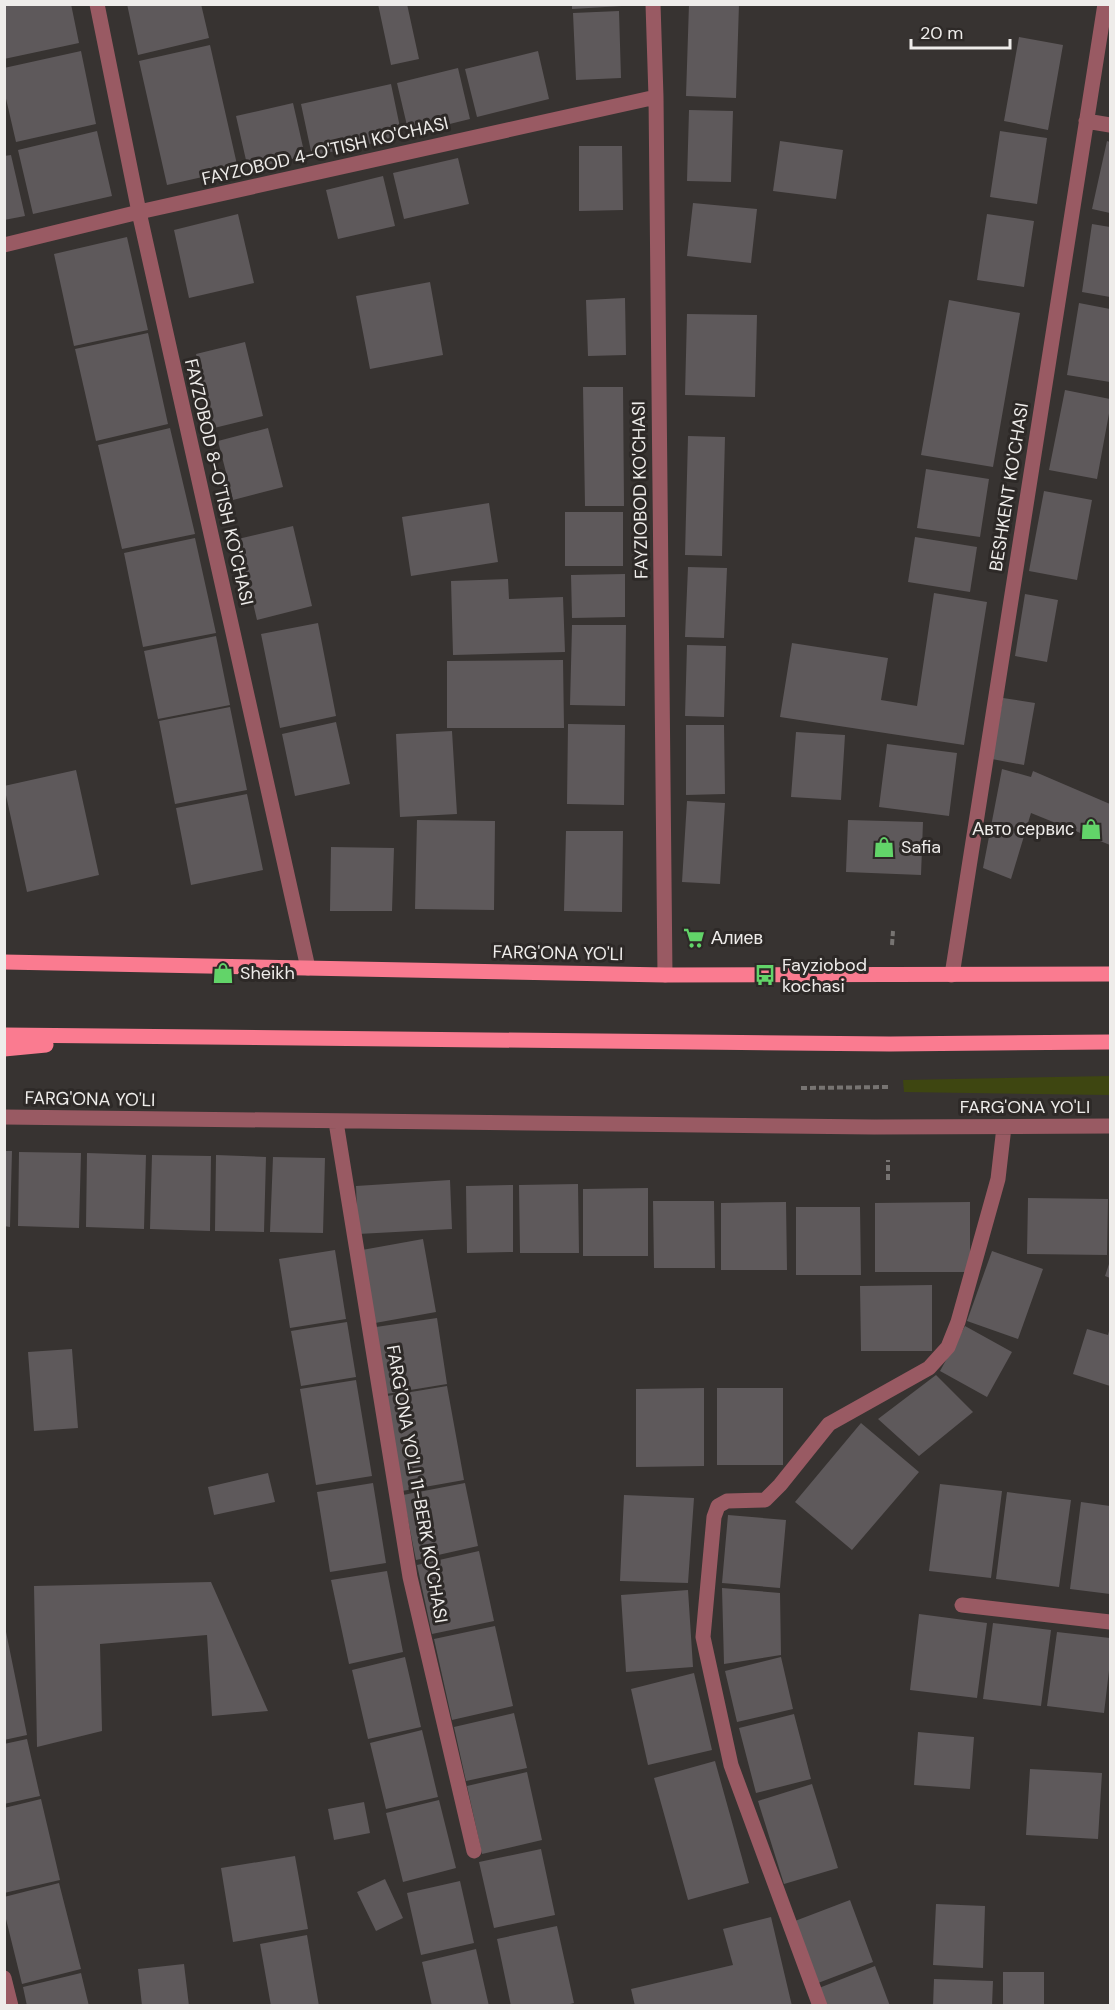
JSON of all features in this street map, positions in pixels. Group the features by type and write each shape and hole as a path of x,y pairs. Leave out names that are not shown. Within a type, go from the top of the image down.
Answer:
{"main road":[{"name":"FARG'ONA YO'LI","path":"4,962 665,975 1110,974"},
{"path":"4,1035 122,1038 890,1044 1110,1042"},
{"path":"4,1049 122,1038"}],"street":[{"name":"FAYZOBOD 8-O'TISH KO'CHASI","path":"97,4 139,212 308,968"},
{"name":"FAYZIOBOD KO'CHASI","path":"652,4 656,97 665,975"},
{"name":"BESHKENT KO'CHASI","path":"952,975 1105,4"},
{"name":"FAYZOBOD 4-O'TISH KO'CHASI","path":"4,245 139,212 656,97"},
{"path":"1086,121 1110,125"},
{"name":"FARG'ONA YO'LI","path":"4,1117 336,1122 1110,1126"},
{"name":"FARG'ONA YO'LI 11-BERK KO'CHASI","path":"336,1122 410,1577 474,1851"},
{"path":"820,2006 731,1765 703,1637 714,1517 718,1506 727,1501 765,1500 780,1485 829,1424 929,1368 948,1347 958,1322 998,1179 1004,1127"},
{"path":"962,1605 1110,1622"},
{"path":"4,1978 11,2006"}],"path":[{"path":"892,945 893,931"},
{"path":"801,1088 890,1087"},
{"path":"888,1160 888,1180"}],"green space":[{"path":"1110,1076 1110,1095 904,1092 903,1080"}],"building":[{"path":"4,4 71,4 79,43 4,59"},
{"path":"127,4 201,4 209,38 138,55"},
{"path":"378,4 407,4 419,59 391,65"},
{"path":"572,4 622,4 622,6 572,9"},
{"path":"689,4 739,4 736,98 686,96"},
{"path":"619,11 621,78 576,80 573,13"},
{"path":"1019,37 1063,45 1048,130 1004,121"},
{"path":"210,45 238,169 167,185 139,61"},
{"path":"81,51 96,124 16,142 4,90 4,68"},
{"path":"538,51 549,99 477,117 465,69"},
{"path":"458,68 470,119 409,134 397,83"},
{"path":"391,84 402,137 312,156 301,104"},
{"path":"293,103 305,156 248,169 236,116"},
{"path":"689,110 733,111 731,182 687,181"},
{"path":"97,131 112,196 33,214 18,150"},
{"path":"1000,131 1047,138 1037,204 990,197"},
{"path":"780,141 843,150 836,199 773,191"},
{"path":"1107,141 1110,142 1110,213 1092,209"},
{"path":"579,146 622,146 623,210 579,211"},
{"path":"11,155 25,216 4,220 4,156"},
{"path":"458,158 469,204 404,219 393,173"},
{"path":"383,176 395,226 338,239 326,190"},
{"path":"693,203 757,209 751,263 687,256"},
{"path":"238,214 254,283 189,298 174,230"},
{"path":"987,214 1034,221 1024,287 977,280"},
{"path":"1092,224 1110,227 1110,297 1082,292"},
{"path":"127,237 148,330 74,346 54,254"},
{"path":"430,282 443,355 370,369 356,296"},
{"path":"625,298 626,355 588,356 586,300"},
{"path":"949,300 1020,313 993,467 921,455"},
{"path":"1079,303 1110,309 1110,382 1067,375"},
{"path":"687,314 757,315 755,397 685,395"},
{"path":"148,333 168,424 96,441 75,349"},
{"path":"245,342 263,416 214,428 196,354"},
{"path":"583,387 623,387 624,506 585,506"},
{"path":"1065,390 1110,399 1097,479 1049,470"},
{"path":"170,428 195,534 122,549 98,445"},
{"path":"268,428 283,487 233,500 218,441"},
{"path":"688,436 725,437 722,556 685,555"},
{"path":"926,469 989,479 980,537 917,528"},
{"path":"1044,491 1092,500 1077,580 1029,571"},
{"path":"489,503 498,562 411,576 402,517"},
{"path":"565,512 623,512 623,566 565,566"},
{"path":"293,526 312,606 257,620 238,539"},
{"path":"915,537 977,547 970,592 908,582"},
{"path":"195,538 216,633 143,647 124,553"},
{"path":"688,567 727,568 724,638 685,637"},
{"path":"625,574 625,617 572,618 571,575"},
{"path":"508,579 509,599 563,597 565,652 453,655 451,581"},
{"path":"934,593 987,602 964,745 780,717 792,643 888,658 881,700 917,706"},
{"path":"1025,594 1058,600 1047,662 1015,656"},
{"path":"318,623 336,716 280,728 261,634"},
{"path":"572,625 626,625 625,706 570,705"},
{"path":"216,636 230,705 158,719 144,651"},
{"path":"687,645 726,646 724,717 685,716"},
{"path":"563,660 564,728 447,728 447,661"},
{"path":"1003,698 1035,703 1024,765 992,759"},
{"path":"230,707 247,790 175,804 159,721"},
{"path":"336,722 350,784 295,796 282,734"},
{"path":"568,724 625,725 624,805 567,804"},
{"path":"686,725 724,725 725,794 686,795"},
{"path":"452,731 457,814 400,817 396,734"},
{"path":"796,732 845,735 841,800 791,797"},
{"path":"887,744 957,753 949,816 879,807"},
{"name":"Авто сервис","path":"1002,769 1031,777 1033,771 1110,804 1110,845 1031,813 1011,879 983,868"},
{"path":"76,770 99,875 27,892 4,786"},
{"path":"247,794 263,870 191,885 176,808"},
{"path":"687,801 725,803 720,884 682,882"},
{"path":"417,820 495,821 494,910 415,909"},
{"name":"Safia","path":"848,820 923,822 921,875 846,872"},
{"path":"566,831 623,831 622,912 564,911"},
{"path":"331,847 394,848 392,911 330,911"},
{"path":"4,1151 12,1151 10,1227 4,1226"},
{"path":"19,1152 81,1153 79,1228 18,1226"},
{"path":"87,1153 146,1155 144,1229 86,1227"},
{"path":"152,1155 211,1156 210,1231 150,1229"},
{"path":"216,1155 266,1157 264,1232 215,1231"},
{"path":"273,1157 325,1158 323,1233 270,1232"},
{"path":"450,1180 452,1229 358,1234 356,1186"},
{"path":"578,1184 579,1253 520,1253 519,1185"},
{"path":"513,1185 513,1252 467,1253 466,1186"},
{"path":"648,1188 648,1256 583,1256 583,1189"},
{"path":"1028,1198 1108,1199 1107,1255 1027,1254"},
{"path":"653,1201 714,1201 715,1268 654,1268"},
{"path":"786,1202 787,1270 721,1270 721,1203"},
{"path":"970,1202 970,1272 875,1272 875,1203"},
{"path":"796,1207 860,1207 861,1275 796,1275"},
{"path":"423,1239 436,1312 375,1323 362,1250"},
{"path":"335,1250 346,1319 290,1328 279,1259"},
{"path":"992,1251 1043,1269 1018,1339 967,1321"},
{"path":"1110,1261 1110,1278 1105,1276"},
{"path":"932,1285 932,1351 861,1351 860,1286"},
{"path":"437,1318 447,1384 386,1394 376,1327"},
{"path":"347,1322 356,1377 301,1386 291,1331"},
{"path":"965,1326 1012,1352 987,1397 940,1371"},
{"path":"1110,1327 1110,1386 1073,1374 1087,1329 1108,1335"},
{"path":"72,1349 78,1428 34,1431 28,1352"},
{"path":"936,1375 973,1412 919,1456 878,1419"},
{"path":"356,1380 372,1476 316,1485 300,1389"},
{"path":"447,1386 464,1480 402,1491 387,1396"},
{"path":"704,1388 704,1466 636,1467 636,1389"},
{"path":"717,1388 783,1388 783,1465 717,1465"},
{"path":"861,1423 919,1472 852,1550 795,1502"},
{"path":"268,1473 275,1502 214,1515 208,1487"},
{"path":"373,1483 386,1563 330,1572 317,1492"},
{"path":"465,1483 478,1546 416,1560 403,1495"},
{"path":"940,1484 1002,1491 991,1578 929,1571"},
{"path":"1007,1492 1071,1500 1059,1587 996,1579"},
{"path":"624,1495 694,1498 688,1583 620,1581"},
{"path":"1081,1502 1110,1506 1110,1594 1070,1589"},
{"path":"728,1515 786,1520 780,1588 722,1583"},
{"path":"479,1551 494,1621 432,1634 417,1565"},
{"path":"387,1571 403,1652 349,1664 331,1580"},
{"path":"211,1582 268,1711 212,1716 207,1635 100,1644 102,1731 37,1747 34,1586"},
{"path":"722,1588 780,1593 781,1655 724,1664"},
{"path":"688,1590 693,1667 626,1672 621,1595"},
{"path":"919,1614 987,1623 977,1698 910,1690"},
{"path":"4,1622 27,1735 4,1740"},
{"path":"993,1623 1051,1630 1041,1706 983,1699"},
{"path":"495,1626 513,1706 452,1720 434,1639"},
{"path":"1057,1632 1110,1638 1110,1662 1104,1713 1047,1706"},
{"path":"405,1657 421,1727 368,1739 352,1670"},
{"path":"781,1657 793,1709 737,1722 725,1671"},
{"path":"694,1673 712,1750 648,1765 631,1689"},
{"path":"514,1713 527,1768 466,1781 454,1727"},
{"path":"794,1714 811,1779 756,1793 739,1728"},
{"path":"422,1730 438,1797 386,1809 370,1743"},
{"path":"918,1732 974,1737 970,1789 914,1785"},
{"path":"27,1739 40,1796 4,1804 4,1744"},
{"path":"715,1761 749,1883 688,1900 654,1778"},
{"path":"1030,1769 1102,1773 1098,1839 1026,1835"},
{"path":"527,1772 542,1840 482,1854 467,1786"},
{"path":"812,1784 838,1868 784,1884 758,1801"},
{"path":"41,1799 60,1880 4,1893 4,1808"},
{"path":"439,1800 456,1868 403,1882 386,1813"},
{"path":"364,1802 370,1833 334,1840 328,1809"},
{"path":"541,1849 555,1915 494,1928 479,1862"},
{"path":"295,1856 308,1929 233,1942 221,1868"},
{"path":"385,1879 403,1918 376,1931 357,1892"},
{"path":"460,1881 474,1943 421,1955 407,1893"},
{"path":"59,1883 81,1969 22,1984 4,1911 4,1897"},
{"path":"850,1900 873,1962 818,1983 795,1921"},
{"path":"936,1904 985,1906 983,1968 933,1965"},
{"path":"771,1917 792,2006 635,2006 631,1989 733,1965 723,1929"},
{"path":"557,1926 574,2003 562,2006 511,2006 497,1939"},
{"path":"307,1935 319,2006 271,2006 260,1944"},
{"path":"476,1949 489,2006 432,2006 422,1962"},
{"path":"184,1964 189,2006 142,2006 138,1969"},
{"path":"875,1966 890,2006 826,2006 819,1988"},
{"path":"1003,1972 1044,1972 1044,2006 1003,2006"},
{"path":"81,1973 89,2006 27,2006 23,1987"},
{"path":"934,1979 993,1981 992,2006 933,2006"}],"place":[{"name":"Авто сервис","path":"1091,829"},
{"name":"Safia","path":"884,847"},
{"name":"Алиев","path":"694,938"},
{"name":"Sheikh","path":"223,973"},
{"name":"Fayziobod kochasi","path":"765,975"}]}
